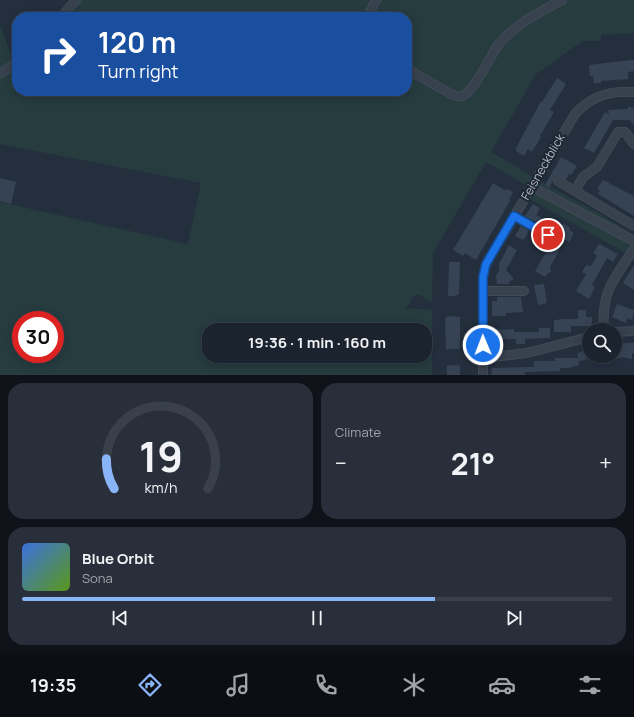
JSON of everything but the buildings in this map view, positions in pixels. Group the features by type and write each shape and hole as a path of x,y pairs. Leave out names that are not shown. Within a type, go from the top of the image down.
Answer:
{"street":[{"path":"65,12 76,0"},
{"path":"370,12 376,0"},
{"path":"412,72 451,94 457,97 462,97 471,88 499,44 507,35 562,0"},
{"path":"0,74 12,66"},
{"name":"Feisneckblick","path":"484,375 483,277 486,264 569,123 582,106 599,96 610,92 634,92"},
{"path":"575,191 584,177 597,167 618,132 625,132 634,144"},
{"path":"558,181 634,226"},
{"path":"532,187 634,242"},
{"path":"514,216 548,235"},
{"path":"604,323 603,314 606,296 613,280 634,249"},
{"path":"483,291 524,291"},
{"path":"622,332 634,331"},
{"path":"484,358 527,353 582,339"}],"green space":[{"path":"78,0 634,0 634,33 601,35 601,41 583,41 536,74 491,152 634,235 634,256 622,251 528,198 533,189 486,162 433,253 432,302 420,295 415,295 405,308 432,310 432,323 202,323 202,363 432,363 432,375 0,375 0,202 188,244 201,183 0,144 0,76 12,68 12,96 412,96 412,12 67,12"},
{"path":"0,25 12,57 12,63 0,71"}],"route":[{"path":"483,345 483,277 486,264 514,216 548,235"}]}
